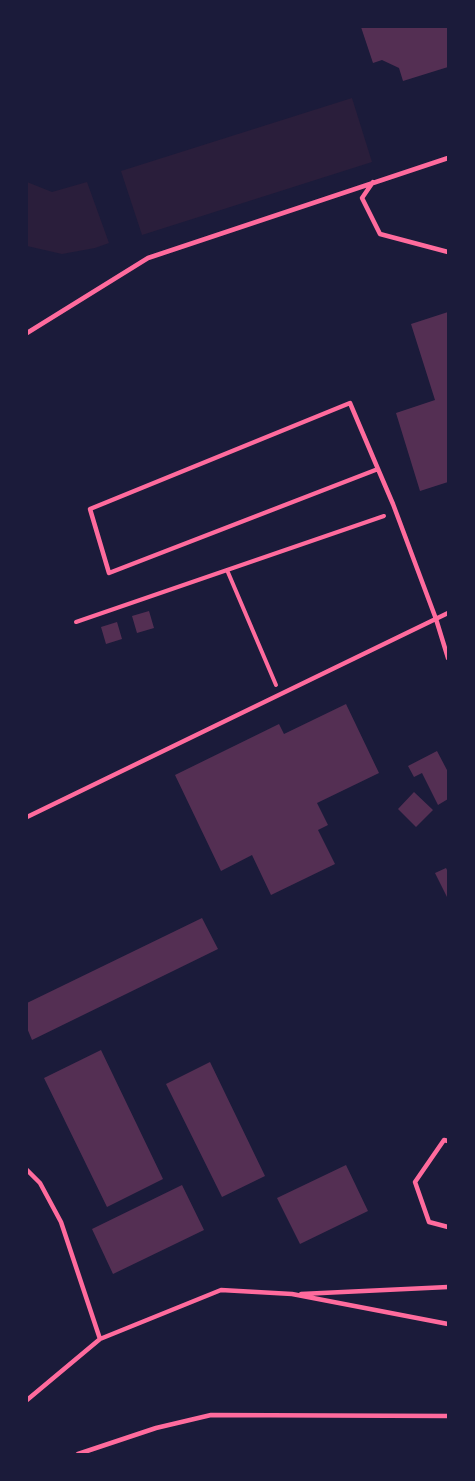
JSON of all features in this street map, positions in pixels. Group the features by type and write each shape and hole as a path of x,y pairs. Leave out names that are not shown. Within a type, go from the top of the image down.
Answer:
{"lane":[{"path":"27,333 148,258 448,158"},
{"path":"373,182 362,198 380,234 448,252"},
{"path":"378,469 109,573 90,509 351,403 396,512 448,658"},
{"path":"27,817 448,613"},
{"path":"448,1141 444,1140 415,1182 429,1222 448,1227"},
{"path":"27,1170 40,1183 60,1221 100,1339"},
{"path":"27,1400 100,1339 221,1290 292,1294 448,1287"},
{"path":"292,1294 448,1324"},
{"path":"78,1454 156,1428 211,1414 448,1416"}],"path":[{"path":"76,622 396,512"},
{"path":"227,570 280,694"}],"shaded area":[{"path":"352,98 372,162 142,235 121,171"},
{"path":"27,182 52,192 87,182 109,243 62,254 27,246"}],"building":[{"path":"361,27 448,27 448,67 403,81 399,68 382,60 373,63"},
{"path":"448,312 448,482 420,491 396,413 435,400 411,324"},
{"path":"149,611 154,628 137,633 132,616"},
{"path":"117,622 122,639 106,644 101,627"},
{"path":"346,704 379,773 317,803 328,825 318,830 335,864 271,895 252,855 221,871 175,775 279,724 284,734"},
{"path":"437,751 448,772 448,799 438,805 422,773 414,777 408,766"},
{"path":"414,792 433,810 416,827 398,809"},
{"path":"446,868 448,872 448,899 435,873"},
{"path":"202,918 218,949 32,1040 27,1028 27,1003"},
{"path":"101,1050 163,1179 107,1207 44,1078"},
{"path":"210,1062 265,1176 222,1197 166,1084"},
{"path":"346,1165 368,1211 300,1244 277,1198"},
{"path":"182,1185 204,1230 113,1274 92,1229"}]}
